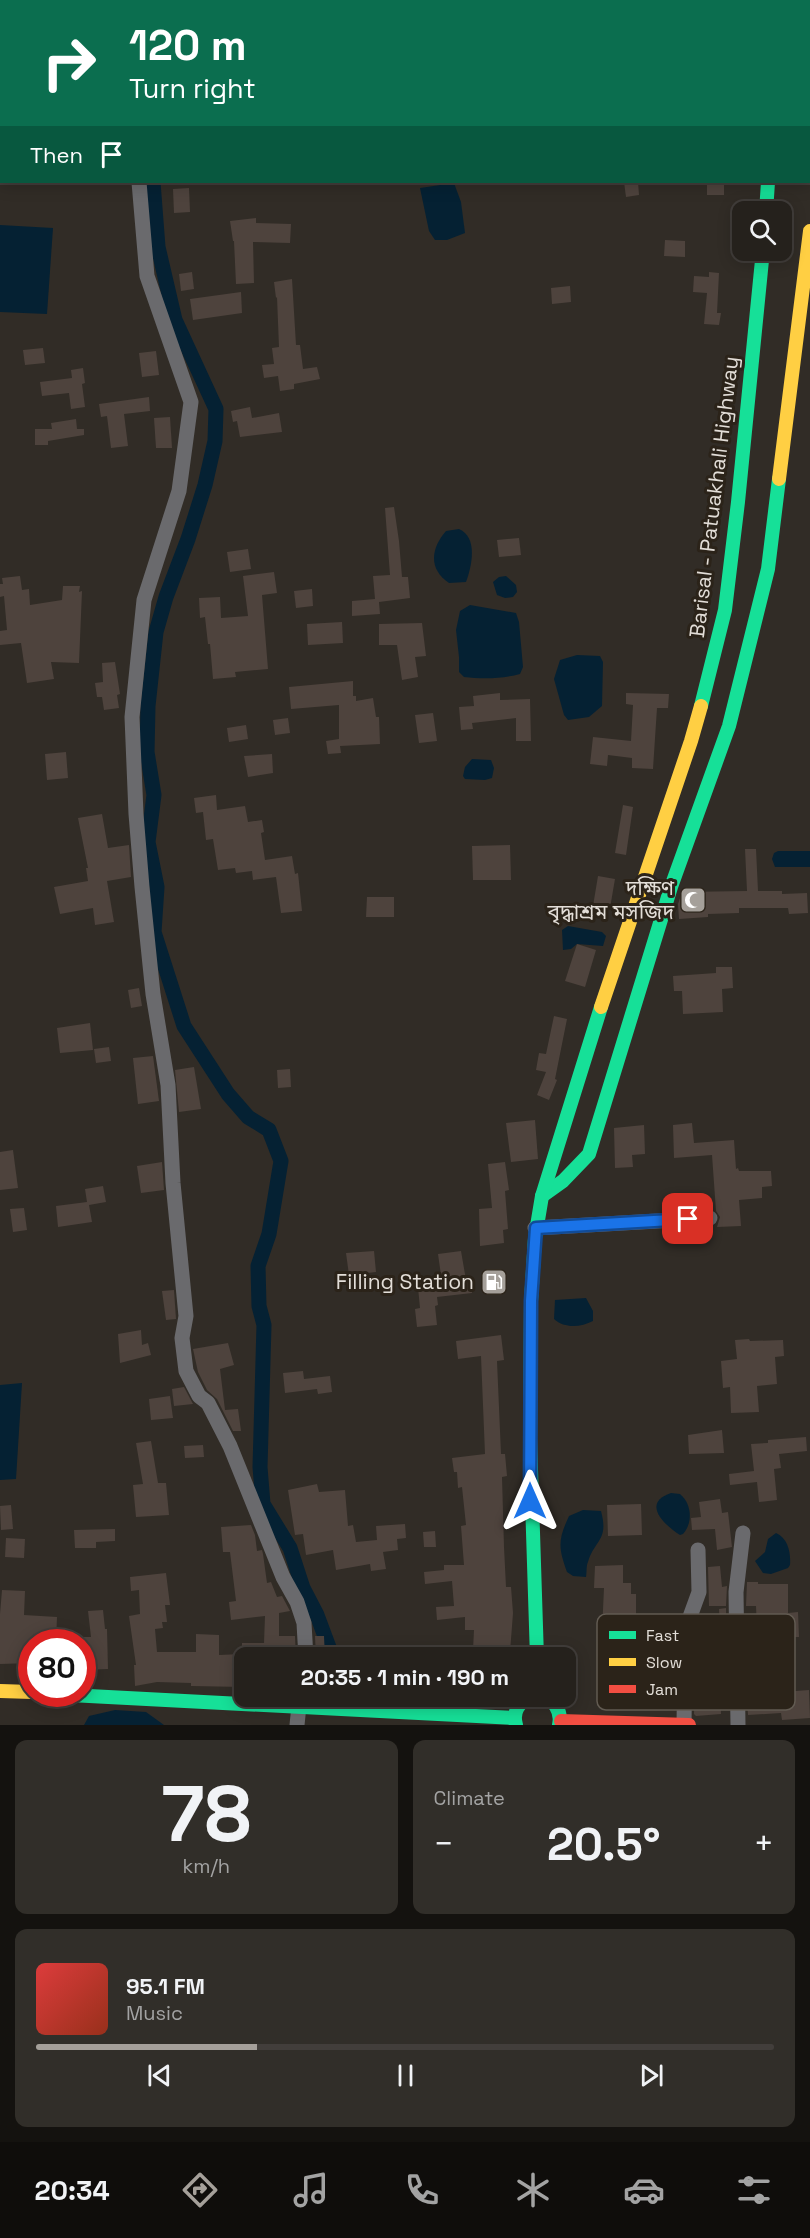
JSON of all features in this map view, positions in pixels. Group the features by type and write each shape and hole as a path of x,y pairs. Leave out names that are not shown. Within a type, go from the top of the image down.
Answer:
{"main road":[{"path":"767,201 768,183"},
{"path":"542,1196 563,1181 589,1154 671,887 725,736 742,678 768,569 810,231"},
{"name":"Barisal - Patuakhali Highway","path":"537,1647 531,1522 530,1417 531,1301 536,1228 542,1196 619,951 691,741 717,648 725,610 737,513 762,261"},
{"path":"0,1691 18,1692"},
{"path":"96,1695 234,1700"},
{"path":"356,1707 515,1721 522,1707"},
{"path":"558,1707 560,1710 560,1723 689,1725"}],"street":[{"path":"139,183 147,276 191,402 179,491 144,600 132,717 142,887 153,994 168,1085 173,1183 186,1316 182,1338 186,1371 199,1396 208,1403 230,1446 283,1576 302,1615 306,1647"},
{"path":"536,1228 710,1218"},
{"path":"736,1614 736,1592 743,1533"},
{"path":"691,1614 699,1592 698,1550"},
{"path":"297,1725 299,1707"},
{"path":"684,1710 684,1725"},
{"path":"738,1710 738,1725"}],"water":[{"path":"454,183 461,202 465,233 447,240 435,240 429,231 420,188"},
{"path":"0,225 53,228 47,314 0,312"},
{"path":"459,529 469,538 471,545 470,568 466,582 449,583 442,577 435,565 435,551 446,531"},
{"path":"506,576 516,585 517,592 513,597 505,598 497,595 493,582 499,577"},
{"path":"470,605 516,613 519,622 523,667 520,674 499,678 478,678 464,677 459,672 456,630 460,611"},
{"path":"577,655 600,656 603,662 602,706 589,717 568,720 564,715 554,679 560,660"},
{"path":"472,759 491,760 494,768 492,778 465,779 463,776 465,767"},
{"path":"810,851 810,867 775,867 772,859 774,853"},
{"path":"568,926 602,932 606,936 603,946 577,944 571,949 563,950 562,930"},
{"path":"586,1298 593,1311 593,1321 573,1326 554,1319 555,1300"},
{"path":"22,1383 16,1479 0,1480 0,1385"},
{"path":"671,1493 680,1494 689,1508 688,1525 680,1535 662,1520 656,1508 662,1497"},
{"path":"583,1510 601,1511 603,1521 602,1534 587,1564 586,1577 573,1576 567,1572 560,1544 569,1516"},
{"path":"776,1533 788,1546 790,1565 788,1568 771,1574 763,1573 755,1561 765,1552 768,1539"},
{"path":"115,1710 146,1712 164,1725 84,1725 89,1716"}],"building":[{"path":"624,183 638,183 639,195 626,197"},
{"path":"707,183 724,183 724,195 707,195"},
{"path":"189,188 190,212 174,213 173,189"},
{"path":"256,218 256,223 291,224 290,243 253,242 254,283 236,284 234,241 230,221"},
{"path":"665,240 685,241 685,257 664,256"},
{"path":"192,272 194,289 181,291 179,274"},
{"path":"709,272 719,273 717,313 721,313 719,325 704,324 707,293 693,292 694,276 709,277"},
{"path":"292,279 296,345 300,345 303,369 317,367 320,379 294,384 294,389 280,391 278,376 264,378 262,365 274,364 272,348 279,347 277,297 274,282"},
{"path":"570,286 571,302 552,304 551,288"},
{"path":"241,292 242,313 193,320 190,299"},
{"path":"43,348 45,363 25,365 23,350"},
{"path":"156,351 159,375 142,377 139,353"},
{"path":"83,368 85,383 82,384 85,407 71,409 69,393 42,396 40,382 72,378 71,370"},
{"path":"149,397 150,411 124,414 128,446 111,448 107,416 101,417 99,404"},
{"path":"250,407 252,418 279,413 282,432 240,437 237,421 233,422 231,411"},
{"path":"170,417 172,448 156,448 154,418"},
{"path":"76,419 77,429 84,429 84,435 48,441 48,445 35,445 35,429 52,429 51,423"},
{"path":"394,507 402,577 408,577 410,598 379,602 380,614 352,616 352,601 375,599 373,576 390,575 385,508"},
{"path":"519,538 521,555 499,557 497,540"},
{"path":"248,549 251,569 230,572 227,552"},
{"path":"274,572 277,593 262,595 268,669 235,672 236,677 213,679 210,644 208,644 205,617 200,618 199,598 220,597 221,618 248,616 243,576"},
{"path":"20,576 22,590 29,589 30,605 62,600 63,586 80,586 79,592 82,591 79,663 51,662 54,679 27,683 21,643 0,645 0,631 7,630 4,596 0,597 0,584 3,584 2,578"},
{"path":"312,589 313,606 296,608 294,591"},
{"path":"342,622 343,643 308,645 307,624"},
{"path":"422,623 426,656 415,657 418,677 402,680 397,645 379,645 379,624"},
{"path":"115,662 120,694 117,695 119,708 104,710 102,697 97,697 95,683 103,682 102,663"},
{"path":"353,681 353,696 356,696 356,701 373,698 376,717 379,717 380,744 340,746 341,753 328,754 326,741 339,739 339,705 291,709 289,687"},
{"path":"500,693 500,700 530,699 531,741 516,741 516,718 472,723 473,729 461,730 459,707 474,706 473,696"},
{"path":"626,693 669,694 668,708 657,708 653,769 632,768 632,758 608,755 607,766 590,764 593,737 631,741 633,705 626,704"},
{"path":"433,713 437,741 419,743 415,715"},
{"path":"288,718 290,733 275,735 273,720"},
{"path":"246,725 248,739 229,742 227,728"},
{"path":"66,752 68,778 47,780 45,754"},
{"path":"272,754 273,773 248,777 244,756"},
{"path":"216,795 217,810 245,806 248,822 262,820 264,832 261,833 265,860 292,856 295,874 298,873 302,911 281,913 276,877 253,880 252,871 236,873 235,868 218,870 213,839 206,840 203,812 196,813 194,798"},
{"path":"623,805 633,807 626,855 615,853"},
{"path":"102,814 108,848 129,845 131,877 107,881 114,922 95,925 93,908 60,914 54,887 88,881 86,868 88,868 78,818"},
{"path":"510,845 511,880 473,880 472,846"},
{"path":"745,849 756,849 758,891 782,891 782,894 807,893 808,913 789,914 788,908 739,908 739,913 708,914 708,917 679,919 678,904 682,892 747,891"},
{"path":"598,876 615,879 610,908 593,906"},
{"path":"367,897 394,897 394,917 366,917"},
{"path":"577,944 596,950 585,987 565,981"},
{"path":"716,967 732,967 733,988 722,989 723,1012 683,1014 682,991 674,991 673,976 716,973"},
{"path":"139,988 142,1006 131,1008 128,990"},
{"path":"554,1016 567,1019 555,1079 557,1080 549,1100 537,1095 546,1072 536,1070 539,1053 546,1054"},
{"path":"90,1023 93,1050 60,1053 57,1028"},
{"path":"109,1047 111,1061 96,1063 94,1049"},
{"path":"153,1056 159,1101 138,1104 133,1058"},
{"path":"194,1067 201,1109 179,1112 175,1070"},
{"path":"290,1069 291,1087 278,1088 277,1070"},
{"path":"535,1120 538,1159 511,1162 506,1123"},
{"path":"692,1123 694,1143 734,1140 736,1169 738,1168 739,1171 771,1171 772,1186 762,1187 762,1198 739,1200 741,1226 717,1227 720,1217 716,1211 712,1155 674,1158 673,1125"},
{"path":"644,1125 645,1154 632,1155 633,1167 615,1168 614,1128"},
{"path":"13,1150 18,1188 0,1190 0,1152"},
{"path":"162,1162 164,1190 141,1193 137,1166"},
{"path":"505,1162 509,1190 505,1191 508,1229 503,1230 504,1243 480,1246 479,1209 492,1208 488,1164"},
{"path":"103,1186 106,1202 89,1205 92,1222 58,1227 56,1206 87,1202 85,1189"},
{"path":"24,1208 27,1230 13,1232 10,1209"},
{"path":"374,1251 376,1272 349,1275 346,1253"},
{"path":"461,1251 466,1280 471,1279 472,1293 437,1297 438,1305 435,1306 437,1325 417,1327 415,1309 420,1308 417,1277 441,1275 438,1254"},
{"path":"174,1290 176,1319 166,1320 162,1291"},
{"path":"141,1330 142,1345 148,1343 151,1355 120,1363 118,1334"},
{"path":"501,1335 504,1360 497,1361 501,1454 505,1454 507,1476 502,1477 506,1587 511,1587 513,1613 510,1647 473,1647 474,1630 465,1630 465,1617 437,1620 436,1607 454,1606 452,1581 425,1584 424,1572 444,1570 444,1565 464,1565 461,1526 466,1525 462,1487 458,1488 457,1472 454,1472 452,1458 485,1454 481,1356 458,1359 456,1341"},
{"path":"749,1339 750,1341 783,1340 784,1356 775,1357 777,1384 757,1386 759,1412 731,1413 730,1387 723,1388 721,1361 737,1359 735,1340"},
{"path":"228,1343 234,1365 220,1369 225,1410 238,1409 241,1431 233,1431 217,1399 207,1390 198,1372 193,1349"},
{"path":"303,1371 304,1379 330,1376 332,1392 318,1394 317,1389 285,1393 283,1373"},
{"path":"184,1387 193,1404 174,1406 172,1389"},
{"path":"170,1396 173,1418 151,1420 149,1399"},
{"path":"722,1430 724,1453 689,1454 688,1435"},
{"path":"806,1437 807,1451 779,1454 781,1468 774,1469 777,1500 759,1502 757,1482 730,1485 729,1474 754,1471 751,1444 768,1443 768,1440"},
{"path":"151,1441 158,1483 166,1483 169,1515 136,1517 133,1485 143,1484 136,1443"},
{"path":"203,1445 204,1457 185,1458 184,1446"},
{"path":"317,1484 319,1492 345,1490 348,1526 353,1525 356,1542 377,1540 376,1526 405,1524 406,1538 397,1539 398,1550 383,1552 386,1569 371,1571 370,1564 336,1570 333,1550 306,1555 303,1534 295,1535 288,1490"},
{"path":"720,1499 722,1513 728,1512 732,1547 717,1550 715,1529 692,1530 691,1518 701,1517 699,1502"},
{"path":"641,1504 642,1535 608,1536 607,1505"},
{"path":"11,1505 13,1529 1,1530 0,1506"},
{"path":"251,1525 257,1551 262,1550 267,1583 271,1582 277,1597 282,1596 290,1611 279,1613 279,1636 295,1636 296,1647 242,1647 242,1643 264,1643 265,1616 231,1620 229,1602 236,1601 230,1552 223,1552 221,1527"},
{"path":"115,1529 115,1541 96,1542 96,1548 75,1548 74,1530"},
{"path":"435,1531 436,1547 424,1547 423,1532"},
{"path":"6,1538 25,1539 24,1558 5,1557"},
{"path":"623,1565 623,1583 631,1583 631,1594 636,1594 636,1614 603,1614 604,1588 594,1588 595,1566"},
{"path":"720,1566 722,1587 727,1586 726,1606 709,1606 708,1567"},
{"path":"166,1573 170,1605 165,1605 167,1622 162,1622 163,1628 155,1629 157,1652 196,1652 196,1634 219,1635 219,1655 234,1654 234,1687 191,1686 191,1683 157,1682 135,1686 134,1665 136,1665 129,1616 140,1614 139,1590 131,1591 130,1577"},
{"path":"747,1582 788,1584 788,1613 798,1612 799,1637 795,1637 795,1614 756,1614 756,1606 746,1606"},
{"path":"2,1590 25,1591 24,1615 57,1617 57,1629 18,1629 18,1663 0,1664"},
{"path":"726,1608 726,1614 719,1614 719,1609"},
{"path":"103,1610 105,1629 107,1629 108,1669 96,1669 96,1629 90,1629 88,1611"},
{"path":"315,1636 324,1636 324,1647 316,1647"},
{"path":"809,1690 810,1718 782,1720 781,1713 748,1715 748,1710 795,1710 795,1691"},
{"path":"694,1710 721,1710 721,1714 696,1716"}],"waterway":[{"path":"153,183 158,247 175,320 216,409 215,441 205,485 156,632 148,706 147,752 154,795 148,842 157,887 154,932 184,1026 228,1094 248,1117 269,1130 281,1161 269,1234 258,1266 259,1306 264,1325 260,1467 263,1504 290,1548 303,1588 317,1615 329,1647"}],"traffic: fast":[{"path":"767,201 768,183"},
{"path":"701,706 725,610 762,261"},
{"path":"542,1196 563,1181 589,1154 671,887 729,726 768,569 779,479"},
{"path":"537,1647 530,1438 531,1301 535,1238 542,1196 601,1007"},
{"path":"96,1696 513,1718"},
{"path":"516,1725 515,1716 519,1707"},
{"path":"556,1707 560,1716 559,1725"}],"traffic: slow":[{"path":"779,479 810,231"},
{"path":"601,1007 701,706"},
{"path":"0,1691 18,1692"}],"traffic: jam":[{"path":"561,1721 689,1725"}],"place":[{"name":"দক্ষিণ বৃদ্ধাশ্রম মসজিদ","path":"693,900"},
{"name":"Filling Station","path":"494,1282"}],"route":[{"path":"530,1501 531,1301 536,1228 688,1219"}]}
